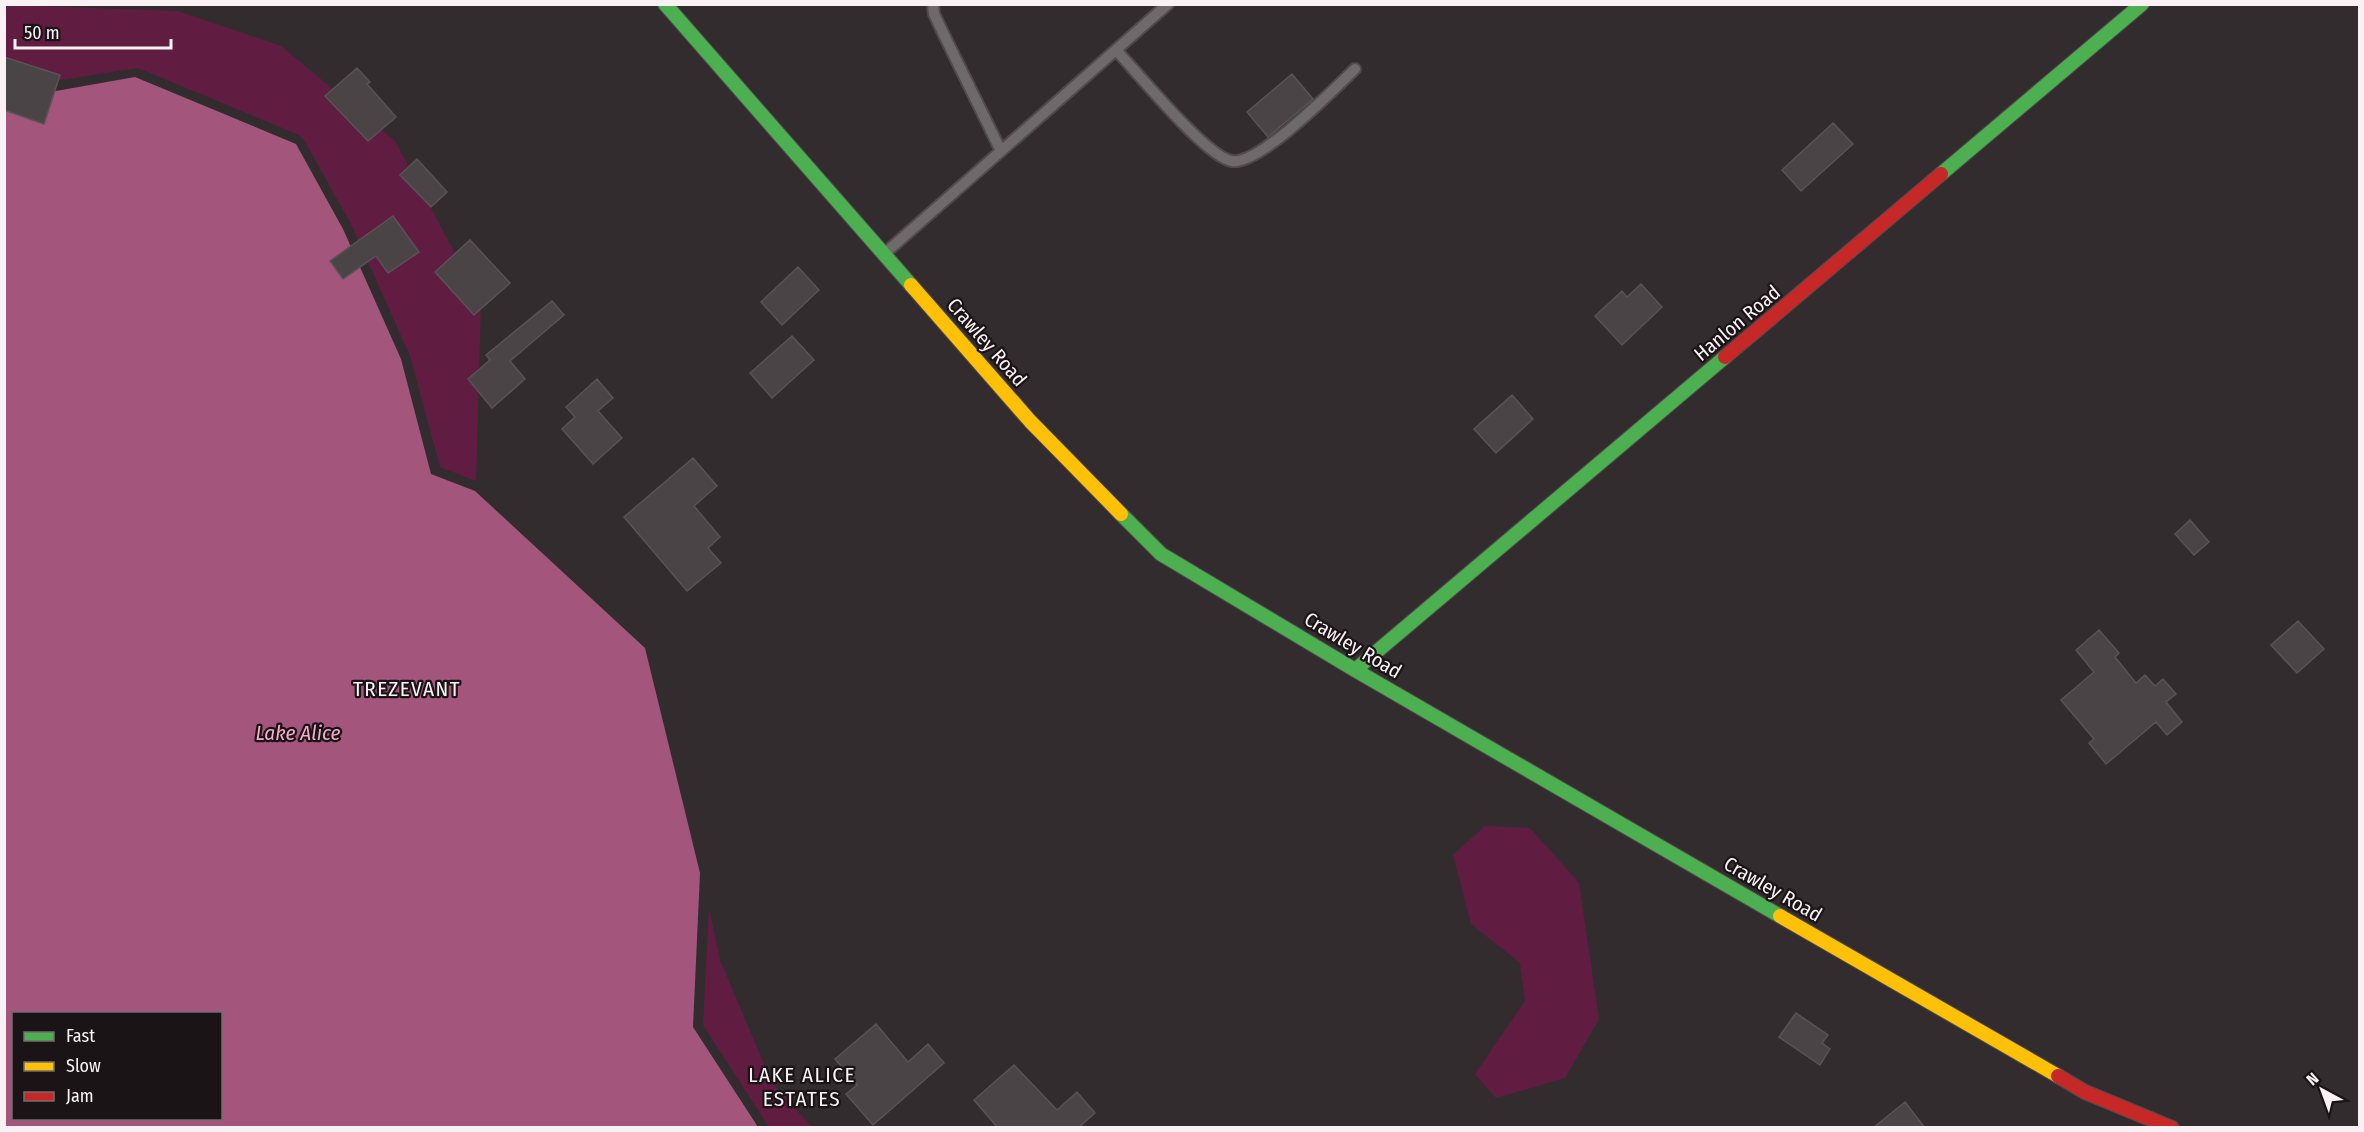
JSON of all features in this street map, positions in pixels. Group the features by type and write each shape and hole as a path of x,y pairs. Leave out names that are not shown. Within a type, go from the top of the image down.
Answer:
{"street":[{"name":"Crawley Road","path":"665,4 1030,421 1161,554 1356,670 2085,1092 2160,1125 2172,1128"},
{"name":"Hanlon Road","path":"1356,670 2142,4"}],"lane":[{"path":"933,4 942,31 1001,152"},
{"path":"884,255 1168,4"},
{"path":"1116,50 1201,141 1220,157 1233,162 1248,159 1268,146 1355,69"}],"shaded area":[{"path":"5,5 178,11 281,46 395,141 481,302 476,481 440,467 410,356 352,226 304,140 299,135 138,68 5,89"},
{"path":"1485,826 1530,828 1579,883 1599,1019 1565,1078 1496,1098 1475,1074 1525,1001 1520,963 1471,924 1453,855"},
{"path":"709,908 720,960 772,1083 812,1127 769,1127 703,1025"}],"water":[{"name":"Lake Alice","path":"135,77 296,144 343,229 401,359 431,474 475,491 645,648 700,873 693,1027 758,1127 5,1128 5,100"}],"building":[{"path":"4,57 60,75 44,124 4,110"},
{"path":"357,68 370,82 367,84 396,117 368,141 325,96"},
{"path":"1292,74 1313,99 1268,137 1247,112"},
{"path":"1833,123 1853,144 1801,191 1782,170"},
{"path":"417,159 447,192 431,207 400,175"},
{"path":"393,216 419,252 388,273 376,256 343,279 330,261"},
{"path":"470,240 510,283 474,315 435,272"},
{"path":"798,267 819,290 782,325 761,302"},
{"path":"1641,284 1662,307 1622,345 1595,316 1622,291 1627,297"},
{"path":"552,301 564,315 510,361 525,379 492,408 468,379 490,360 486,355"},
{"path":"792,336 814,360 772,398 750,373"},
{"path":"597,379 613,398 598,411 622,438 593,464 562,429 575,417 566,407"},
{"path":"1512,395 1533,419 1496,453 1474,429"},
{"path":"693,458 717,486 694,506 720,537 708,548 721,563 687,591 624,517"},
{"path":"2190,520 2209,542 2194,555 2175,534"},
{"path":"2298,621 2324,649 2297,673 2271,645"},
{"path":"2099,630 2119,653 2115,657 2136,683 2145,675 2155,686 2163,679 2176,694 2166,702 2182,722 2167,735 2156,722 2106,764 2089,743 2094,739 2061,700 2094,672 2076,650"},
{"path":"1796,1013 1828,1035 1822,1043 1830,1049 1820,1065 1779,1037"},
{"path":"876,1024 908,1062 928,1044 944,1063 873,1125 846,1094 857,1085 835,1059"},
{"path":"1014,1065 1057,1110 1077,1092 1095,1113 1078,1128 998,1128 974,1100"},
{"path":"1905,1102 1925,1128 1873,1128"}],"traffic: fast":[{"path":"665,4 911,285"},
{"path":"1941,174 2142,4"},
{"path":"1355,670 1725,357"},
{"path":"1121,514 1161,554 1355,670 1780,916"}],"traffic: slow":[{"path":"911,285 1030,421 1121,514"},
{"path":"1780,916 2058,1076"}],"traffic: jam":[{"path":"1725,357 1941,174"},
{"path":"2058,1076 2085,1092 2172,1128"}],"district":[{"name":"TREZEVANT","path":"407,689"},
{"name":"LAKE ALICE ESTATES","path":"802,1087"}]}
